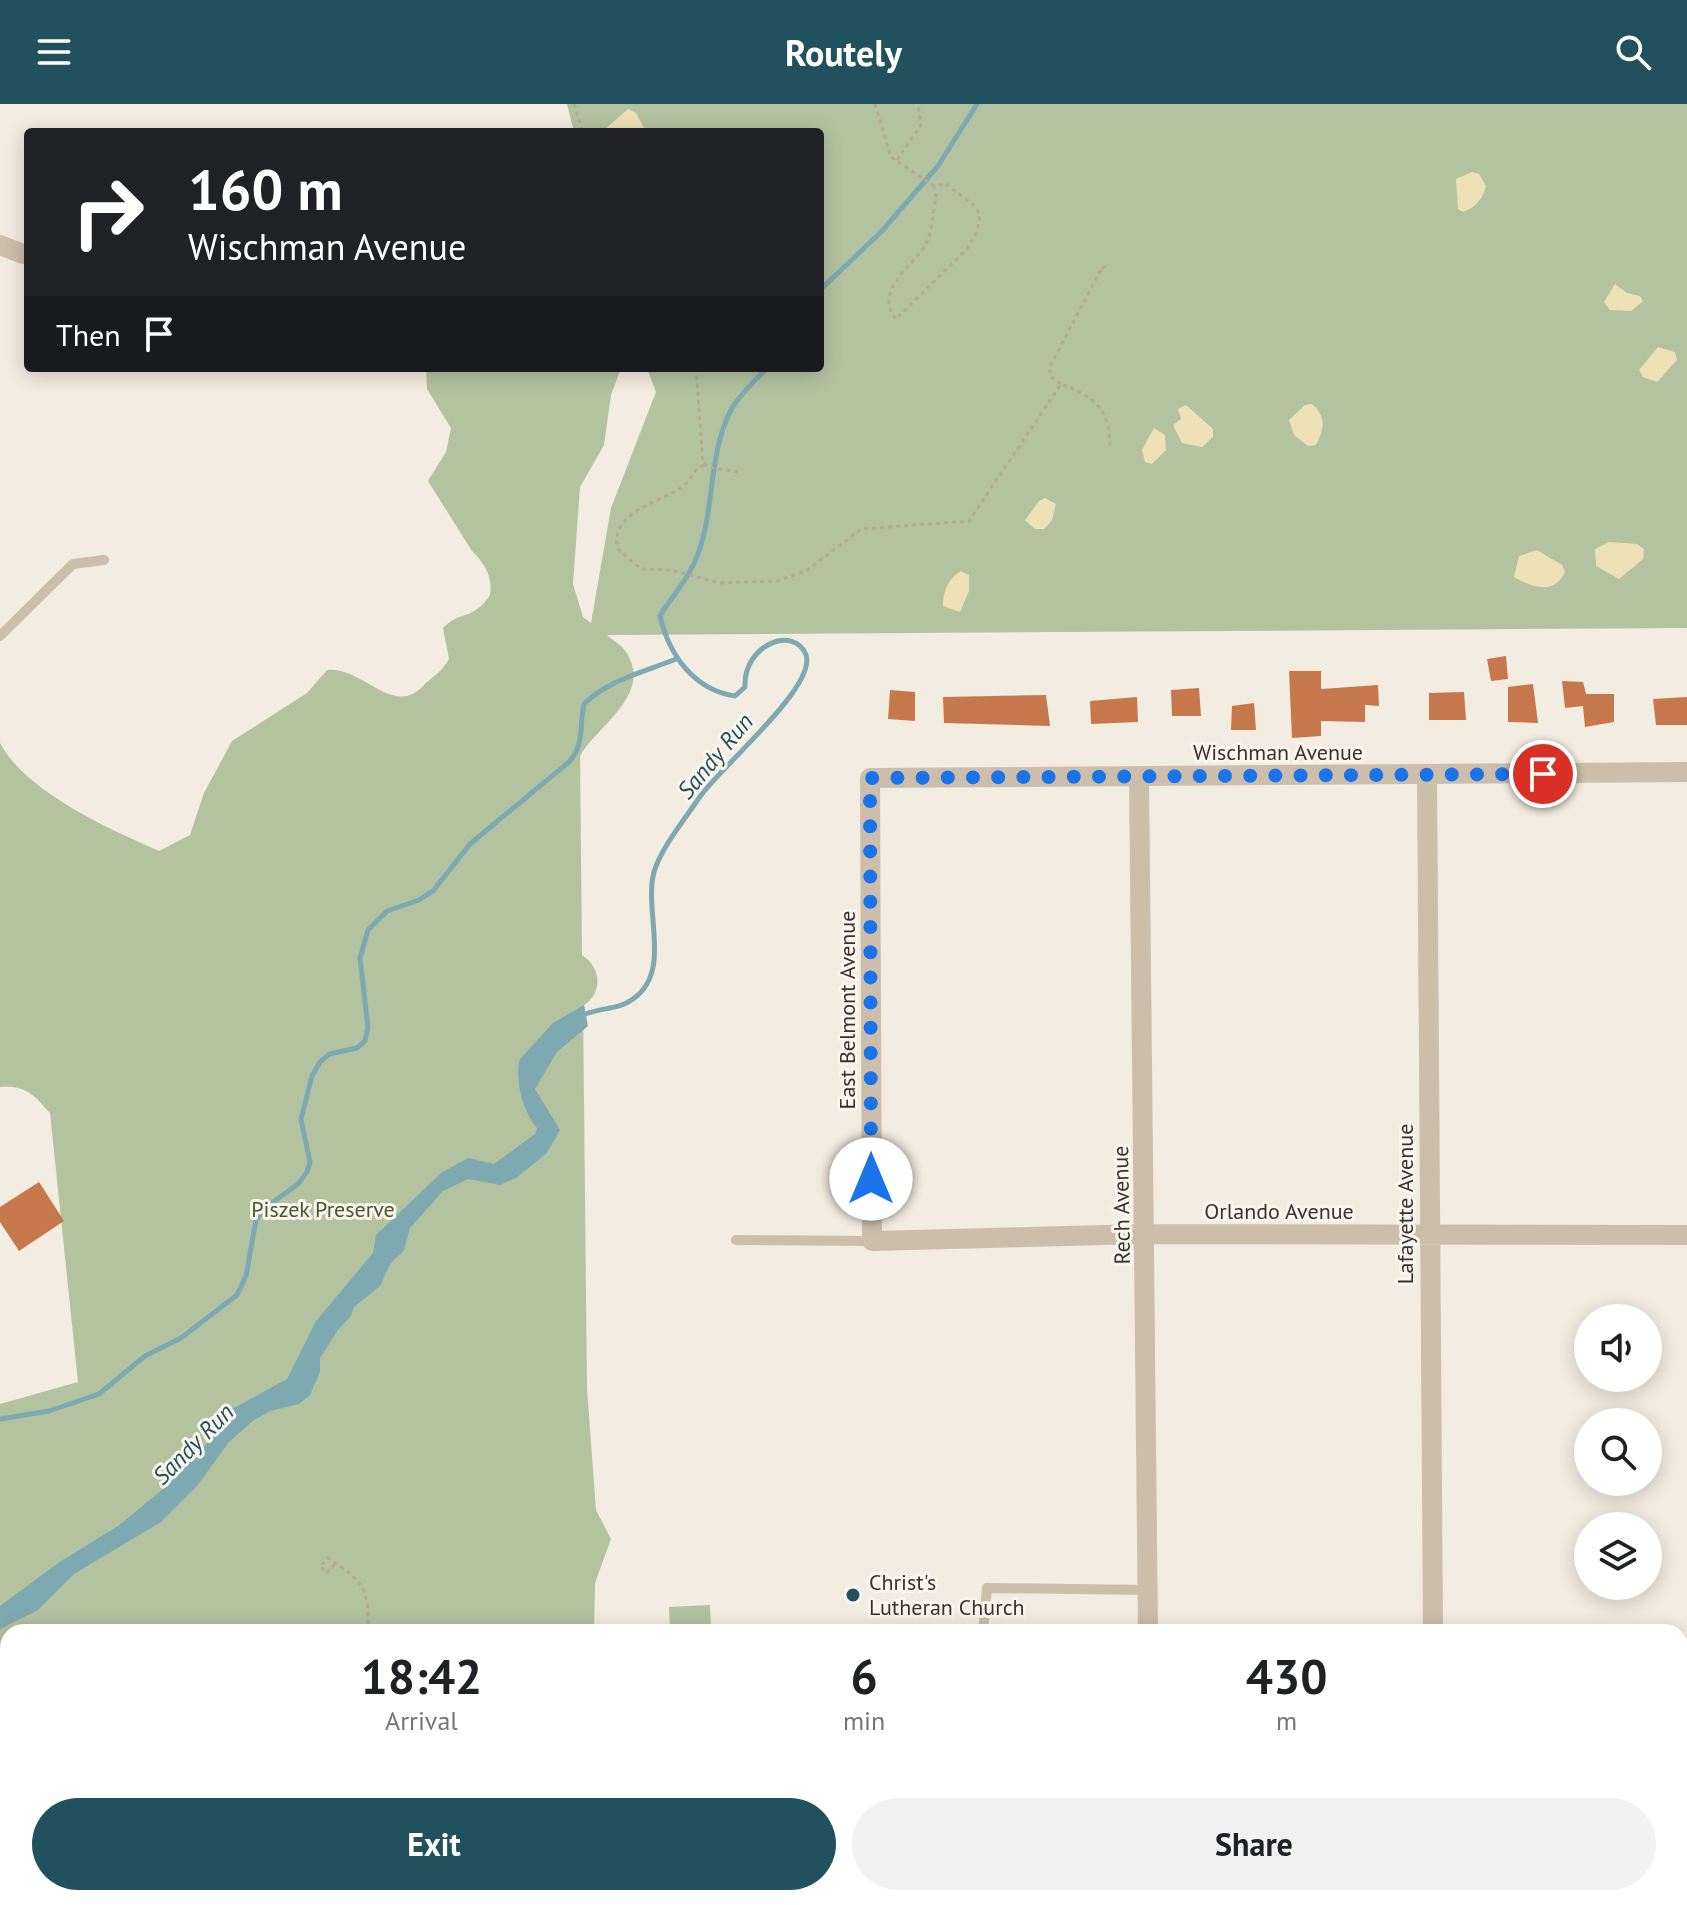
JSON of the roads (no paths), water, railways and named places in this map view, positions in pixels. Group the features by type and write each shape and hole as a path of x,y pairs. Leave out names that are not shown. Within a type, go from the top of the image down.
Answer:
{"street":[{"path":"0,245 23,254"},
{"name":"Wischman Avenue","path":"870,778 1687,772"},
{"name":"Lafayette Avenue","path":"1427,775 1433,1624"},
{"name":"East Belmont Avenue","path":"870,778 872,1241"},
{"name":"Rech Avenue","path":"1139,778 1148,1624"},
{"name":"Orlando Avenue","path":"872,1241 1146,1234 1687,1235"}],"lane":[{"path":"0,636 73,564 104,560"},
{"path":"736,1240 872,1241"},
{"path":"984,1624 987,1588 1149,1590"}],"water":[{"path":"584,1005 588,1026 557,1052 535,1089 560,1130 547,1153 516,1178 500,1185 468,1179 443,1191 410,1228 404,1250 390,1264 380,1286 354,1307 351,1316 338,1330 320,1358 320,1372 310,1395 299,1404 270,1411 254,1420 229,1442 197,1486 161,1522 74,1574 38,1610 10,1624 0,1624 0,1606 61,1561 118,1526 168,1485 220,1429 232,1409 287,1379 316,1321 373,1253 376,1235 441,1173 468,1158 494,1164 535,1134 537,1128 524,1105 519,1087 518,1068 520,1059 553,1023"}],"waterway":[{"name":"Sandy Run","path":"824,286 881,232 938,166 977,104"},
{"name":"Sandy Run","path":"581,1016 627,1003 645,987 655,954 652,882 660,857 699,798 782,707 797,687 805,669 806,655 800,646 792,641 781,641 761,650 752,660 745,687 735,696 720,692 696,678 677,657 660,616 695,563 707,518 719,445 731,410 763,372"},
{"path":"0,1419 49,1411 99,1394 145,1356 181,1338 237,1295 246,1276 256,1220 265,1208 298,1184 307,1172 310,1162 301,1119 312,1076 329,1054 357,1048 365,1041 368,1027 360,958 368,930 387,911 419,900 433,891 470,844 570,761 580,740 584,704 594,695 616,682 676,659"}],"place":[{"name":"Christ's Lutheran Church","path":"853,1595"}],"park label":[{"name":"Piszek Preserve","path":"323,1209"}]}
